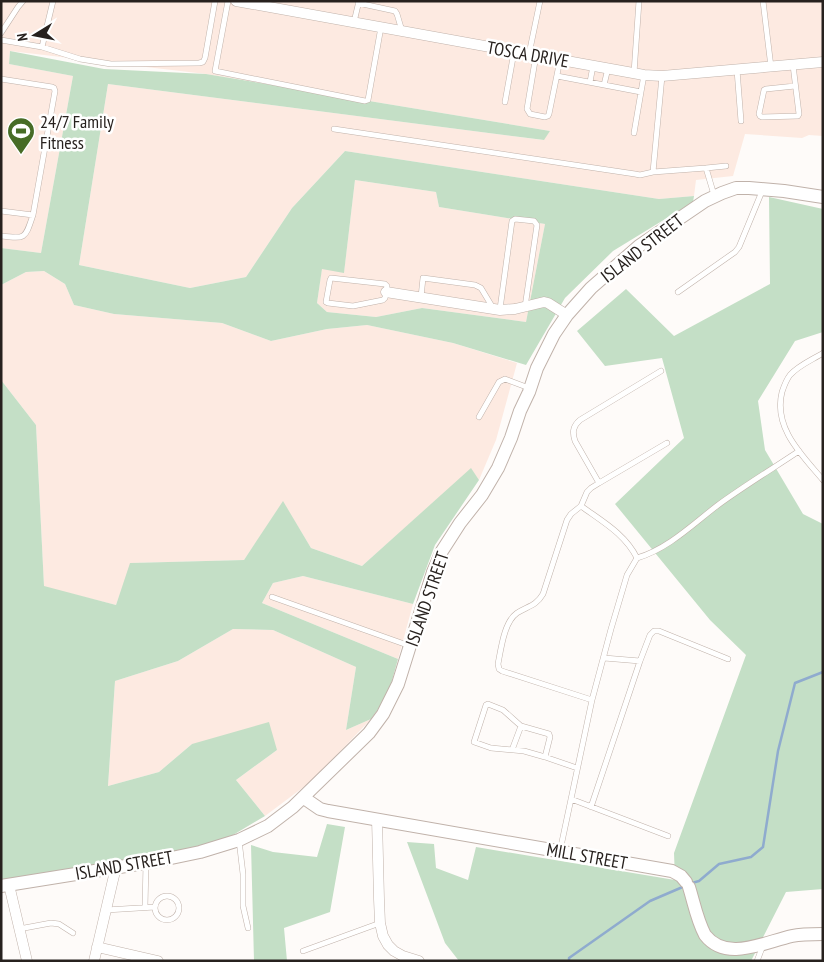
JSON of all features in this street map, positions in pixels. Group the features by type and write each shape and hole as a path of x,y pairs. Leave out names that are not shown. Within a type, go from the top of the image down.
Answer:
{"street":[{"name":"TOSCA DRIVE","path":"236,1 639,74 662,76 823,62"},
{"name":"ISLAND STREET","path":"5,886 146,863 200,852 239,840 268,826 294,808 369,732 383,714 398,684 421,608 442,551 460,523 482,495 498,468 537,368 554,334 567,314 591,288 639,246 714,196 736,188 763,189 823,197"},
{"path":"386,292 497,310 507,310 544,302 567,314"},
{"name":"MILL STREET","path":"304,798 328,811 672,871 681,876 688,885 698,919 709,942 724,954 736,955 762,948 767,944 792,936 823,934"},
{"path":"377,819 380,923 383,936 394,951 419,961"},
{"path":"94,961 116,867"},
{"path":"5,886 19,928 27,961"},
{"path":"97,947 158,961"}],"lane":[{"path":"1,33 23,1"},
{"path":"42,47 53,1"},
{"path":"1,40 42,47 80,59 112,64 199,63 203,62 205,58 215,1"},
{"path":"228,1 215,71 365,102 368,100 380,27"},
{"path":"540,1 527,109 530,114 548,116 560,60"},
{"path":"634,133 641,92 639,74 639,1"},
{"path":"763,1 771,67"},
{"path":"354,23 358,2 395,11 402,31"},
{"path":"505,102 514,52"},
{"path":"793,65 798,116 760,116 764,90 795,86"},
{"path":"590,82 593,66"},
{"path":"604,85 608,68"},
{"path":"737,70 741,121"},
{"path":"557,76 641,92"},
{"path":"653,172 662,76"},
{"path":"1,79 52,87 55,92 33,215 27,232 25,236 19,238 1,236"},
{"path":"334,129 640,175 653,172 726,166"},
{"path":"706,168 714,196"},
{"path":"678,292 735,252 739,247 763,189"},
{"path":"1,211 33,215"},
{"path":"497,310 512,221 515,219 534,221 537,225 525,306"},
{"path":"331,278 385,284 386,292 384,299 356,306 326,302 331,278"},
{"path":"421,297 423,278 475,285 483,290 497,310"},
{"path":"823,353 797,368 791,374 786,381 780,398 783,423 790,440 823,480"},
{"path":"599,483 575,441 573,435 576,424 661,371"},
{"path":"479,417 498,382 505,379 530,388"},
{"path":"592,700 499,668 498,664 508,622 517,613 540,600 567,520 581,506 587,492 599,483 667,444"},
{"path":"560,851 592,700 627,576 638,558 662,547 731,496 799,451"},
{"path":"581,506 618,532 638,558"},
{"path":"272,597 410,646"},
{"path":"591,807 650,635 654,631 659,631 728,659"},
{"path":"604,658 640,661"},
{"path":"545,757 550,736 521,726 503,710 488,704 486,705 474,742 491,748 524,750 577,768"},
{"path":"512,750 521,726"},
{"path":"572,800 668,836"},
{"path":"239,840 243,874 243,906 248,928"},
{"path":"144,907 146,863"},
{"path":"166,896 174,898 178,909 172,918 165,920 159,917 155,907 159,899 166,896"},
{"path":"106,910 155,907"},
{"path":"19,928 51,923 59,924 73,933"},
{"path":"303,951 380,923"},
{"path":"757,961 762,948"}],"shaded area":[{"path":"1,1 823,1 823,136 809,135 802,138 745,134 733,176 696,180 694,196 659,199 345,151 292,208 246,277 190,288 79,265 108,84 543,140 550,131 206,74 10,51 9,64 73,76 41,253 1,248"},
{"path":"355,180 436,192 439,207 545,224 526,322 422,308 376,317 327,312 317,303 322,268 344,272"},
{"path":"44,271 65,284 74,305 114,314 222,323 271,341 327,329 367,325 453,343 517,363 496,440 479,480 471,469 362,566 311,548 283,502 244,560 131,563 116,605 44,587 36,425 1,380 1,285 26,272"},
{"path":"303,576 413,604 398,659 262,603 273,583"},
{"path":"233,629 273,630 356,667 346,730 371,719 313,780 265,816 236,780 277,750 192,744 159,772 108,786 115,681 178,661"}],"green space":[{"path":"10,51 104,69 206,74 550,131 544,140 108,84 79,265 190,288 246,277 292,208 345,151 659,199 694,196 693,202 613,251 565,298 526,365 453,343 367,325 327,329 271,341 222,323 114,314 74,305 65,284 44,271 26,272 1,285 1,248 41,253 73,76 9,64","holes":["355,180 436,192 439,207 545,224 526,322 422,308 376,317 327,312 317,303 322,269 344,273"]},
{"path":"769,197 823,209 823,332 795,341 758,401 765,450 803,514 823,524 823,889 786,892 751,961 459,961 445,943 407,842 434,844 436,868 468,880 476,847 675,880 674,853 746,655 710,620 615,504 684,438 662,358 605,366 577,331 626,289 674,336 770,284"},
{"path":"1,380 36,425 44,586 116,605 130,563 244,560 283,501 311,548 362,566 471,468 479,480 435,545 413,604 303,576 273,583 262,603 398,659 388,695 371,719 346,730 356,667 273,630 233,629 178,661 115,681 108,786 159,772 192,744 269,722 277,750 236,780 265,816 198,856 1,882"},
{"path":"327,824 345,827 330,912 284,928 287,961 254,961 251,845 273,852 317,857"}],"waterway":[{"path":"692,883 699,881 719,864 751,857 763,847 778,751 795,683 823,672"},
{"path":"569,961 569,958 650,901 685,886"}],"place":[{"name":"24/7 Family Fitness","path":"21,155"}]}
